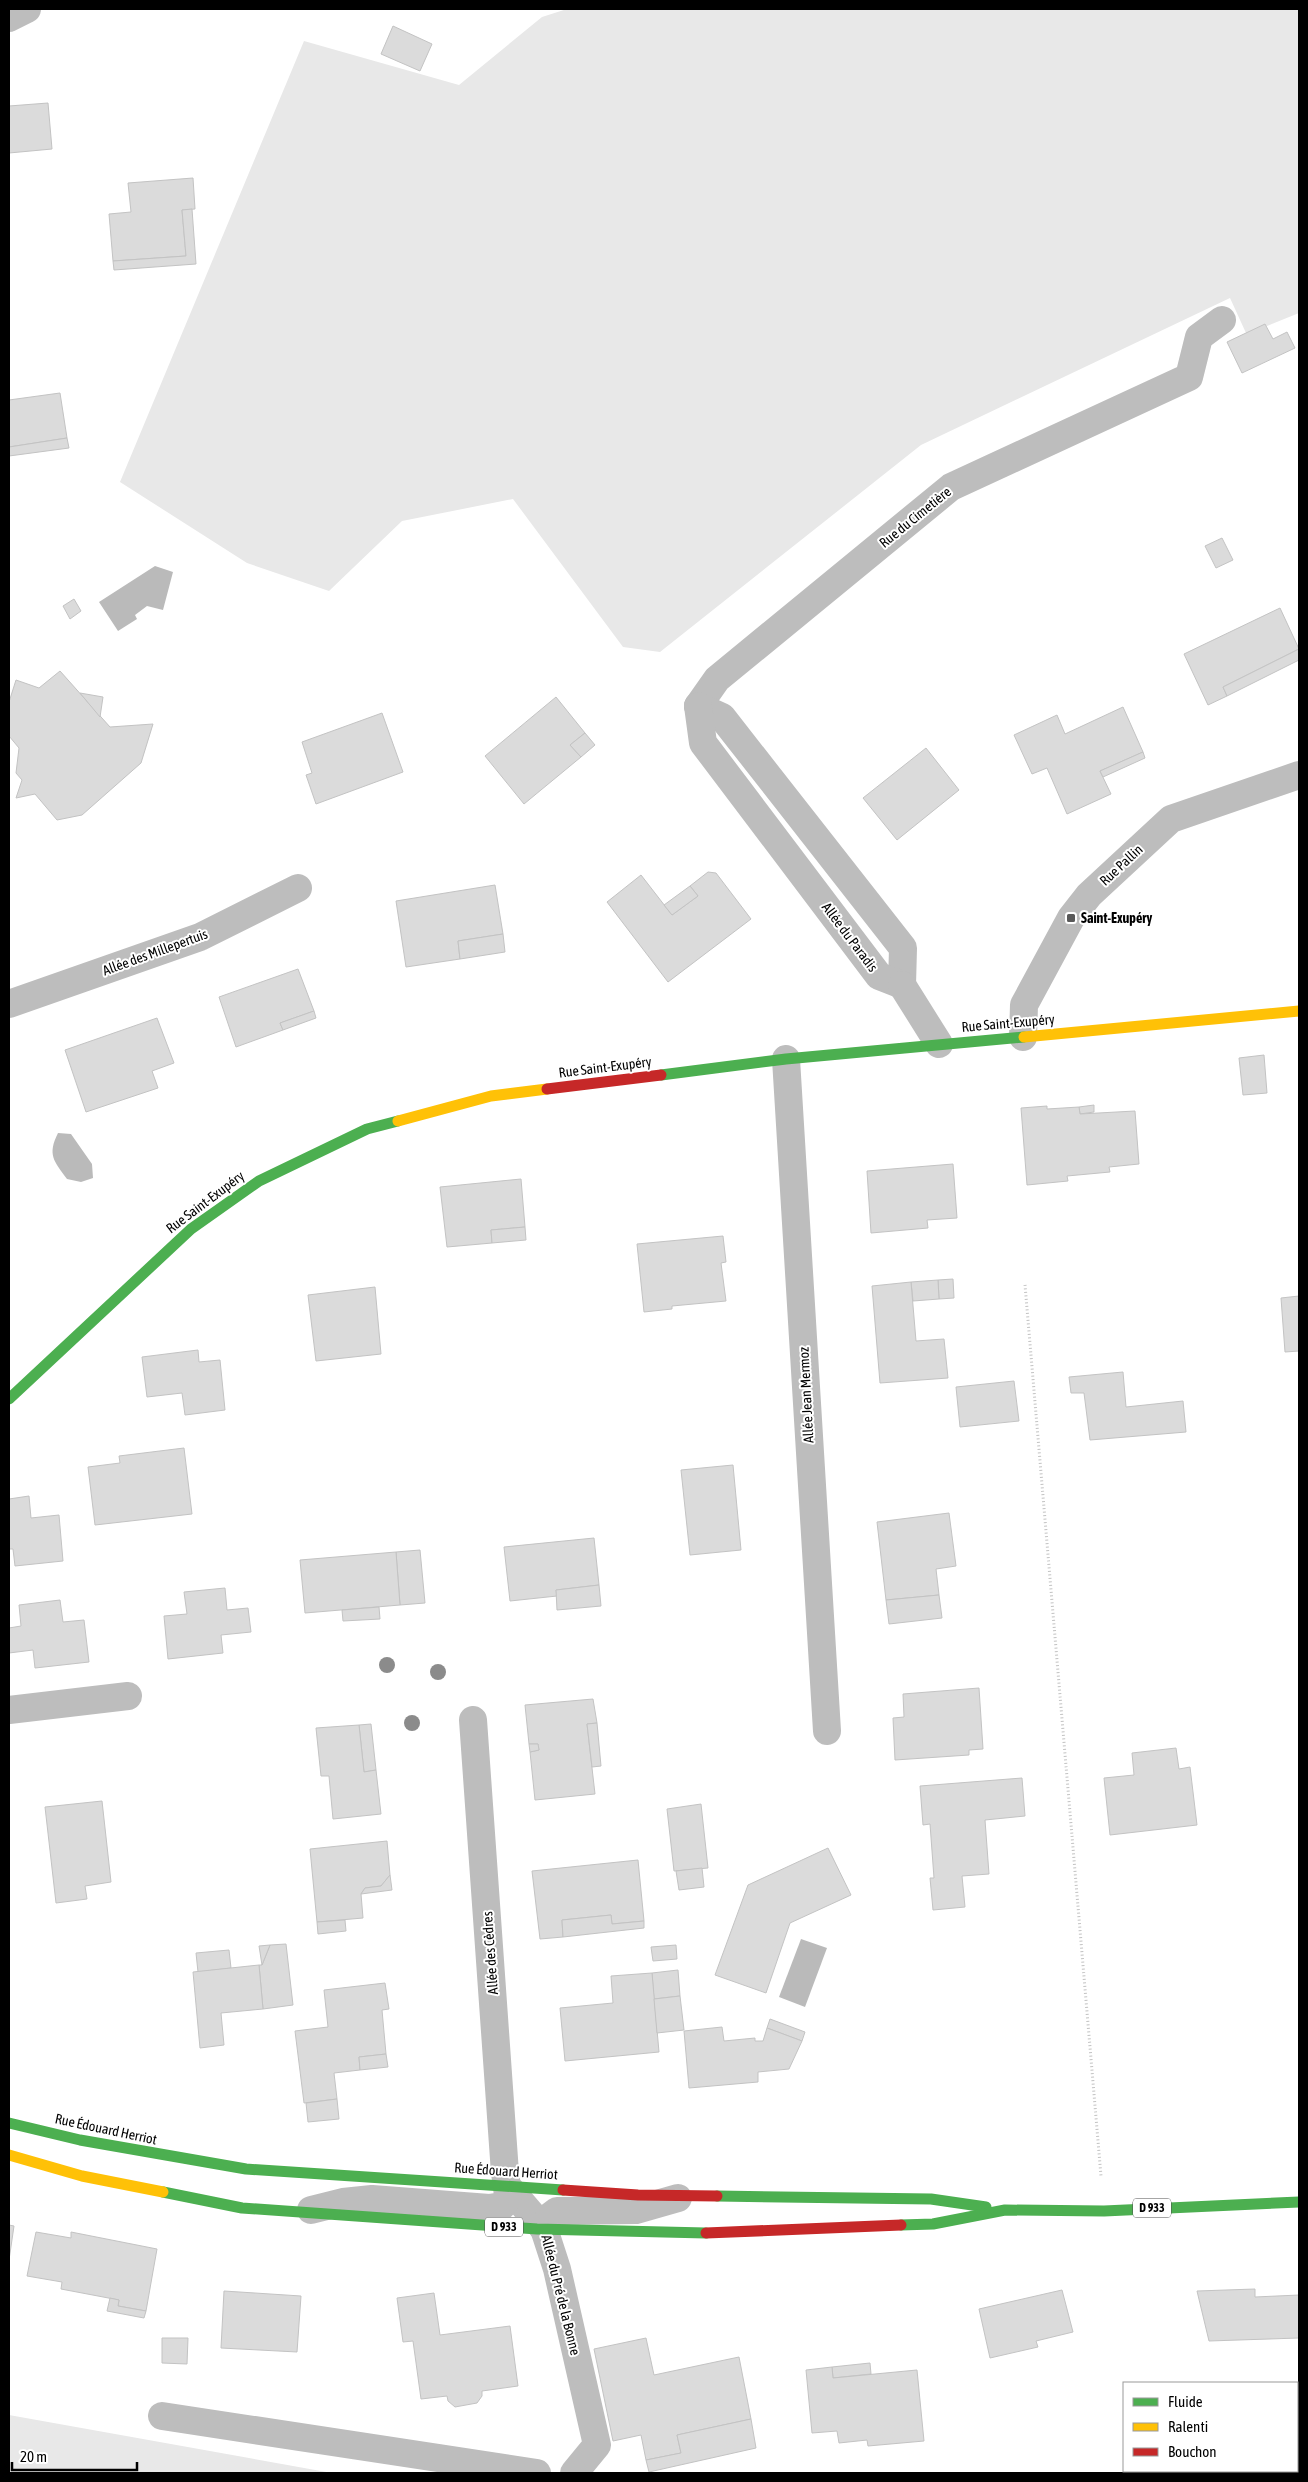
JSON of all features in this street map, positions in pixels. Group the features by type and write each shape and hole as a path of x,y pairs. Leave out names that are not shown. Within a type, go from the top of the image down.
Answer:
{"main road":[{"name":"Rue Saint-Exupéry","path":"9,1398 191,1229 258,1181 367,1129 491,1096 786,1060 1299,1011"},
{"name":"Rue Édouard Herriot","path":"9,2123 80,2140 246,2169 638,2195 931,2199 1005,2210"},
{"name":"D 933","path":"9,2155 82,2176 242,2208 544,2229 690,2234 933,2224 1005,2210 1104,2211 1299,2202"}],"street":[{"path":"9,18 27,9"},
{"name":"Rue du Cimetière","path":"698,706 717,679 950,487 1189,377 1199,337 1222,320"},
{"path":"698,706 722,717 903,948 902,984 939,1044"},
{"name":"Allée du Paradis","path":"698,706 703,743 878,976 902,984"},
{"name":"Rue Pallin","path":"1023,1037 1024,1005 1071,918 1089,894 1171,819 1299,774"},
{"name":"Allée des Millepertuis","path":"9,1004 200,937 298,888"},
{"name":"Allée Jean Mermoz","path":"786,1060 827,1731"},
{"path":"9,1710 128,1696"},
{"name":"Allée des Cèdres","path":"299,2213 343,2202 372,2199 489,2208 502,2206 508,2198 473,1720"},
{"path":"507,2186 544,2229"},
{"name":"Allée du Pré de la Bonne","path":"574,2473 597,2445 557,2269 544,2229 549,2217 557,2211 568,2209 636,2210 660,2205 684,2196"},
{"path":"162,2416 537,2473"}],"path":[{"path":"1025,1284 1104,2211"}],"shaded area":[{"path":"567,9 1299,9 1299,313 1227,342 1246,333 1230,298 921,445 660,652 623,647 513,499 402,521 329,591 247,563 120,482 304,41 459,85 542,17"},
{"path":"155,566 173,572 163,610 147,606 135,615 137,619 118,631 99,602"},
{"path":"58,1133 71,1134 92,1164 93,1178 81,1182 67,1179 56,1162 53,1152"},
{"path":"801,1939 827,1948 805,2007 779,1997"},
{"path":"9,2415 332,2473 9,2473"}],"building":[{"path":"393,26 432,44 420,71 381,54"},
{"path":"48,103 52,149 9,153 9,106"},
{"path":"193,178 195,209 182,210 186,256 113,261 109,214 131,212 128,183"},
{"path":"192,209 196,264 114,270 113,261 186,256 182,210"},
{"path":"1265,324 1273,339 1287,332 1295,348 1242,373 1227,342"},
{"path":"60,393 67,438 9,447 9,400"},
{"path":"67,438 69,448 9,456 9,447"},
{"path":"1222,538 1233,560 1216,568 1205,546"},
{"path":"74,599 81,611 70,619 63,606"},
{"path":"1280,608 1299,649 1223,687 1227,696 1208,705 1184,654"},
{"path":"1299,649 1299,660 1227,696 1223,687"},
{"path":"60,671 110,727 153,724 141,763 82,815 57,820 35,794 16,798 22,780 16,773 19,748 9,736 9,702 16,680 39,688"},
{"path":"80,693 103,697 100,717"},
{"path":"556,697 585,733 570,745 581,757 524,804 485,756"},
{"path":"1123,707 1143,752 1100,771 1111,794 1067,814 1047,768 1032,774 1014,735 1057,715 1065,734"},
{"path":"382,713 403,772 316,804 306,775 312,773 302,742"},
{"path":"585,733 595,745 581,757 570,745"},
{"path":"926,748 959,790 897,840 863,798"},
{"path":"1143,752 1145,758 1103,777 1100,771"},
{"path":"708,872 716,873 751,919 668,982 607,902 641,875 672,915 698,896 690,886"},
{"path":"495,885 503,934 458,941 460,959 406,967 396,901"},
{"path":"690,886 698,896 672,915 664,905"},
{"path":"503,934 505,952 460,959 458,941"},
{"path":"298,969 314,1011 280,1023 283,1030 236,1047 219,997"},
{"path":"314,1011 316,1018 283,1030 280,1023"},
{"path":"157,1018 174,1063 152,1071 158,1088 86,1112 65,1050"},
{"path":"1264,1055 1267,1093 1243,1095 1239,1058"},
{"path":"1094,1105 1094,1112 1080,1114 1079,1107"},
{"path":"1047,1106 1047,1109 1079,1107 1080,1114 1135,1111 1139,1164 1109,1167 1110,1172 1067,1176 1068,1181 1027,1185 1021,1108"},
{"path":"953,1164 957,1218 927,1220 928,1228 871,1233 867,1171"},
{"path":"521,1179 525,1227 491,1230 492,1243 447,1247 440,1187"},
{"path":"525,1227 526,1240 492,1243 491,1230"},
{"path":"723,1236 726,1262 721,1263 726,1301 672,1306 672,1309 644,1312 637,1244"},
{"path":"953,1279 954,1298 939,1299 938,1280"},
{"path":"938,1280 939,1299 913,1301 911,1282"},
{"path":"911,1282 916,1341 944,1339 948,1378 880,1383 872,1286"},
{"path":"375,1287 381,1354 316,1361 308,1295"},
{"path":"1299,1296 1299,1351 1285,1352 1281,1298"},
{"path":"198,1350 199,1362 220,1360 225,1410 185,1415 182,1393 147,1397 142,1357"},
{"path":"1123,1372 1126,1407 1183,1401 1186,1432 1090,1440 1084,1393 1071,1393 1069,1377"},
{"path":"1014,1381 1019,1421 960,1427 956,1387"},
{"path":"184,1448 192,1514 95,1525 88,1467 120,1463 119,1456"},
{"path":"733,1465 741,1550 690,1555 681,1470"},
{"path":"29,1496 31,1518 59,1515 63,1561 15,1566 13,1549 9,1549 9,1499"},
{"path":"949,1513 956,1566 936,1569 939,1595 886,1600 877,1522"},
{"path":"594,1538 599,1585 556,1590 557,1596 510,1601 504,1547"},
{"path":"420,1550 425,1603 400,1605 396,1552"},
{"path":"396,1552 400,1605 305,1613 300,1560"},
{"path":"599,1585 601,1606 557,1610 556,1590"},
{"path":"225,1588 227,1610 248,1608 251,1632 221,1635 223,1653 168,1659 164,1616 187,1614 184,1592"},
{"path":"939,1595 942,1618 889,1624 886,1600"},
{"path":"60,1600 63,1622 84,1620 89,1662 35,1668 33,1650 9,1653 9,1628 21,1626 19,1605"},
{"path":"379,1607 380,1619 343,1621 342,1610"},
{"path":"979,1688 983,1749 969,1750 969,1755 895,1760 893,1718 904,1717 903,1694"},
{"path":"593,1699 597,1723 587,1724 595,1794 535,1800 530,1752 539,1750 538,1744 529,1744 525,1705"},
{"path":"597,1723 601,1766 592,1767 587,1724"},
{"path":"371,1724 376,1770 364,1772 359,1725"},
{"path":"359,1725 364,1772 376,1770 381,1814 333,1819 329,1776 321,1776 316,1728"},
{"path":"529,1744 538,1744 539,1750 530,1752"},
{"path":"1176,1748 1179,1769 1190,1767 1197,1825 1110,1835 1104,1778 1134,1775 1132,1753"},
{"path":"1022,1778 1025,1816 985,1820 989,1874 962,1876 965,1907 933,1910 930,1878 934,1878 930,1824 923,1825 920,1786"},
{"path":"102,1801 111,1882 85,1886 87,1899 56,1903 45,1807"},
{"path":"701,1804 708,1868 674,1871 667,1809"},
{"path":"387,1841 390,1875 381,1886 365,1888 361,1894 363,1918 317,1922 310,1849"},
{"path":"828,1848 851,1895 790,1923 766,1993 715,1975 748,1885"},
{"path":"638,1860 644,1921 612,1924 611,1915 562,1920 563,1937 540,1939 532,1871"},
{"path":"702,1868 704,1887 679,1890 676,1871"},
{"path":"390,1875 392,1890 361,1894 365,1888 381,1886"},
{"path":"611,1915 612,1924 644,1921 644,1928 563,1937 562,1920"},
{"path":"345,1920 346,1931 318,1934 317,1922"},
{"path":"286,1944 293,2005 263,2009 259,1965 262,1965 270,1945"},
{"path":"270,1945 262,1965 259,1946"},
{"path":"676,1945 677,1959 653,1961 651,1947"},
{"path":"229,1950 231,1968 198,1972 196,1953"},
{"path":"259,1965 263,2009 221,2013 224,2045 200,2048 193,1972"},
{"path":"678,1970 680,1996 654,1999 652,1973"},
{"path":"652,1973 659,2052 565,2061 560,2008 613,2003 611,1976"},
{"path":"385,1983 389,2009 382,2010 386,2054 359,2057 360,2070 334,2073 337,2099 304,2103 295,2031 328,2027 324,1990"},
{"path":"680,1996 684,2030 657,2033 654,1999"},
{"path":"770,2019 805,2032 802,2041 767,2028"},
{"path":"722,2027 724,2041 755,2038 755,2041 763,2041 767,2028 802,2041 789,2069 758,2072 758,2082 689,2088 684,2031"},
{"path":"386,2054 388,2067 360,2070 359,2057"},
{"path":"337,2099 339,2119 308,2122 306,2103"},
{"path":"9,2225 14,2226 9,2260"},
{"path":"36,2232 71,2238 71,2232 157,2249 146,2311 118,2306 119,2300 61,2289 62,2282 27,2276"},
{"path":"1255,2289 1255,2297 1299,2295 1299,2338 1209,2341 1197,2291"},
{"path":"1062,2290 1073,2332 1036,2341 1038,2347 990,2358 979,2309"},
{"path":"224,2291 301,2296 297,2352 221,2348"},
{"path":"434,2293 440,2335 510,2326 518,2386 482,2391 482,2396 477,2403 455,2407 448,2401 447,2396 421,2399 413,2341 403,2342 397,2298"},
{"path":"110,2298 119,2300 118,2306 146,2311 144,2318 107,2311"},
{"path":"162,2338 188,2338 187,2364 162,2363"},
{"path":"646,2338 654,2375 739,2357 751,2419 677,2435 681,2453 646,2460 641,2435 613,2441 594,2349"},
{"path":"870,2363 871,2374 833,2378 832,2367"},
{"path":"832,2367 833,2378 917,2370 924,2441 868,2446 867,2440 839,2443 837,2431 812,2433 806,2370"},
{"path":"751,2419 756,2448 649,2472 646,2460 681,2453 677,2435"}],"traffic: fast":[{"path":"661,1075 786,1059 1024,1037"},
{"path":"9,1399 191,1229 259,1181 367,1129 398,1121"},
{"path":"9,2123 80,2140 246,2169 563,2190"},
{"path":"163,2192 242,2208 537,2229 706,2233"},
{"path":"717,2196 931,2199 986,2207"},
{"path":"901,2225 933,2224 1005,2210 1104,2211 1299,2202"}],"traffic: slow":[{"path":"1024,1037 1299,1011"},
{"path":"398,1121 491,1096 547,1089"},
{"path":"9,2155 82,2176 163,2192"}],"traffic: jam":[{"path":"547,1089 661,1075"},
{"path":"563,2190 638,2195 717,2196"},
{"path":"706,2233 901,2225"}],"place":[{"name":"Saint-Exupéry","path":"1071,918"}]}
